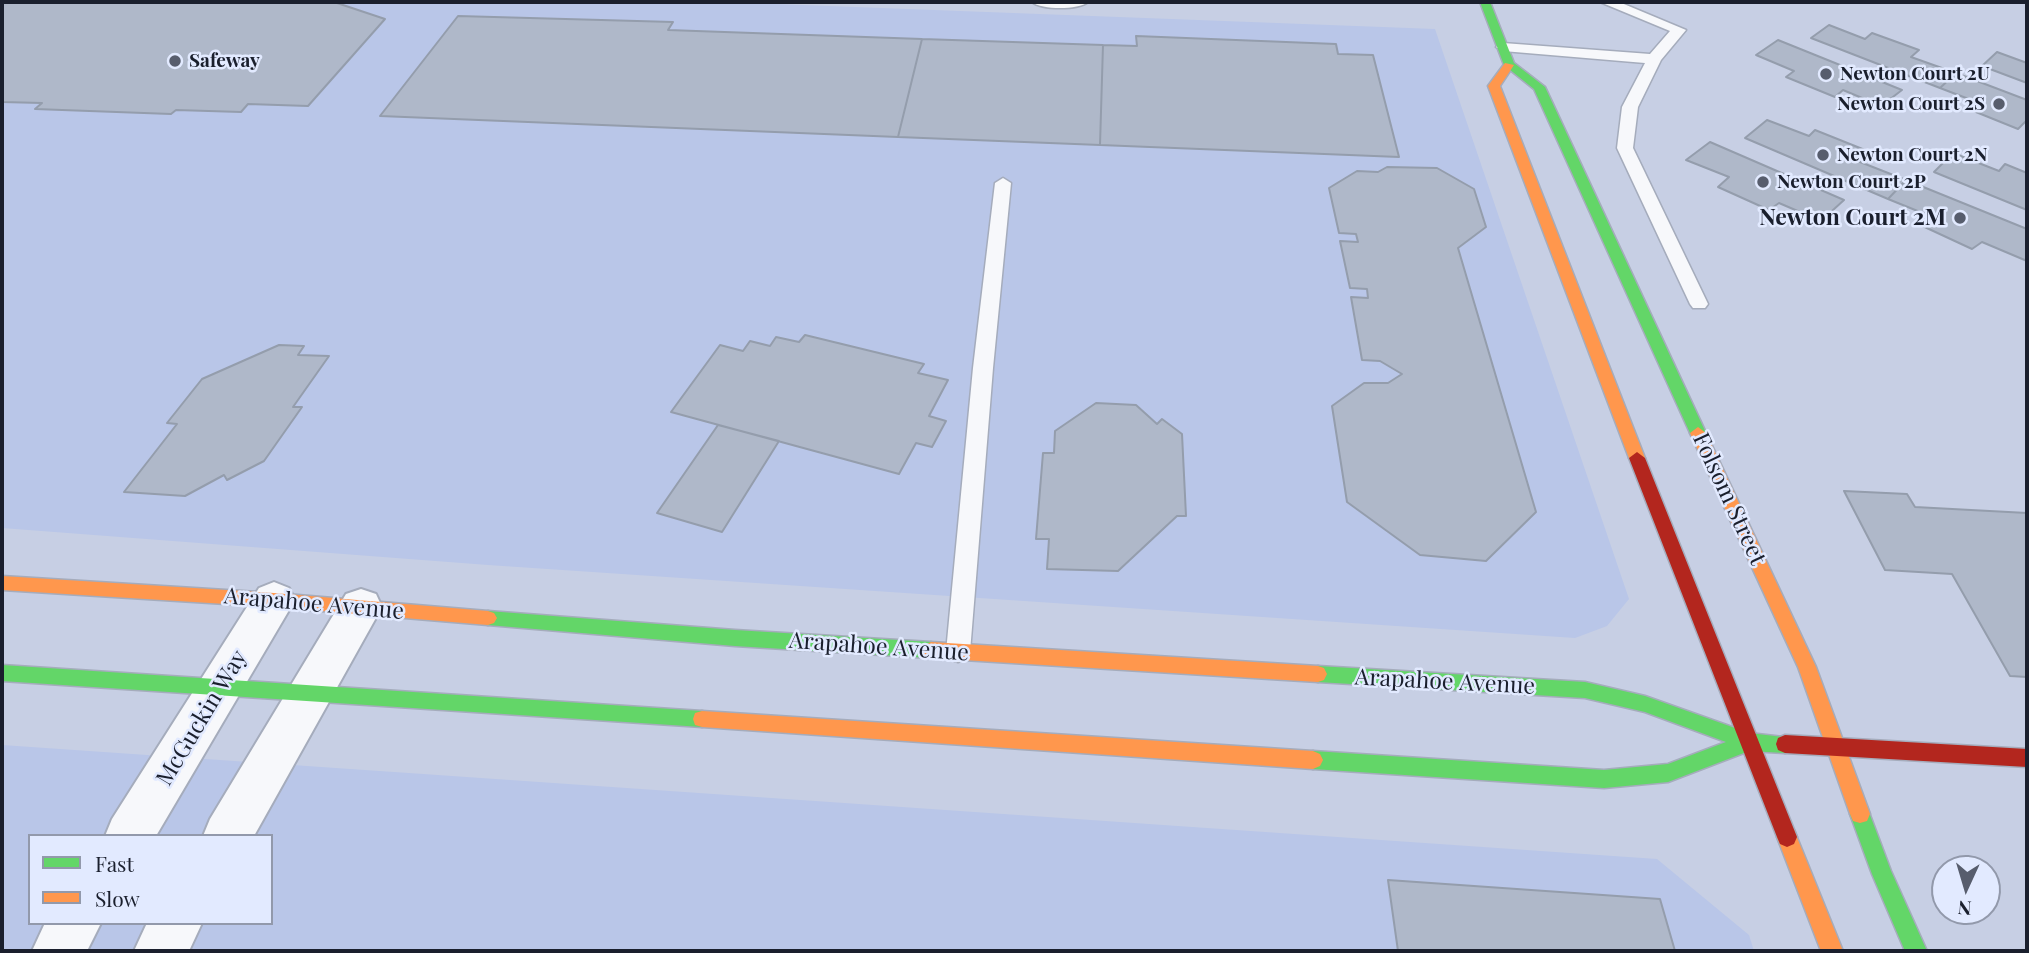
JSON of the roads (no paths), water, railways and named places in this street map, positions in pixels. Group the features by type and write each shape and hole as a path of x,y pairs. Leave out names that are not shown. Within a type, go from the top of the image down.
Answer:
{"main road":[{"path":"1485,2 1509,65 1494,86 1602,371 1832,951"},
{"name":"Folsom Street","path":"1509,65 1539,87 1615,257 1807,667 1882,874 1916,951"},
{"name":"Arapahoe Avenue","path":"2,583 274,600 735,638 1585,690 1645,704 1749,742 2021,757"},
{"name":"Arapahoe Avenue","path":"2,673 1604,779 1668,774 1749,742"}],"street":[{"name":"McGuckin Way","path":"131,834 274,600"},
{"path":"228,834 361,607"},
{"path":"58,951 74,925"},
{"path":"160,951 175,925"}],"lane":[{"path":"1039,2 1081,2"},
{"path":"1607,2 1678,30 1654,59 1630,107 1625,148 1699,304"},
{"path":"1503,47 1654,59"},
{"path":"958,652 983,368 1003,183"},
{"path":"2021,757 2027,780"}],"place":[{"name":"Safeway","path":"175,61"},
{"name":"Newton Court 2U","path":"1826,74"},
{"name":"Newton Court 2S","path":"1999,104"},
{"name":"Newton Court 2N","path":"1823,155"},
{"name":"Newton Court 2P","path":"1763,182"},
{"name":"Newton Court 2M","path":"1960,218"}]}
